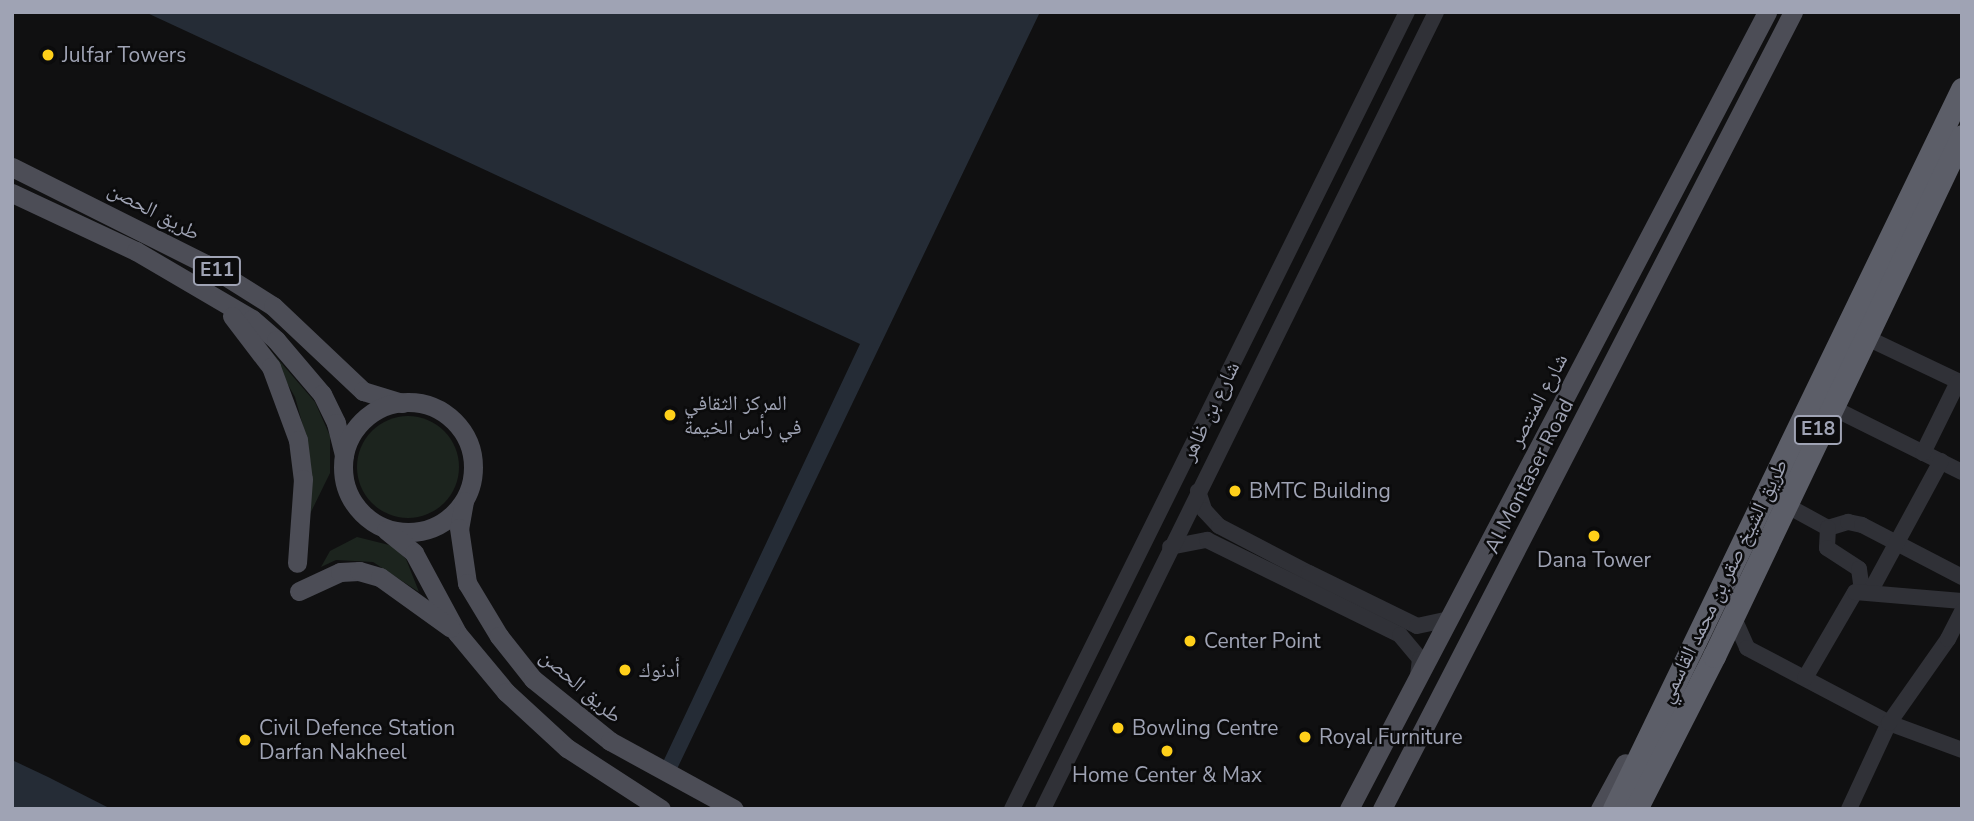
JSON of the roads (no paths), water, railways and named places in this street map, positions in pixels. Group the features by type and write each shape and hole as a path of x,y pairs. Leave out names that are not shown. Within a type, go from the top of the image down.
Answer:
{"highway":[{"name":"طريق الشيخ صقر بن محمد القاسمي","path":"1614,809 1656,715 1962,89"},
{"name":"طريق الشيخ صقر بن محمد القاسمي","path":"1636,809 1714,656 1829,406 1962,136"}],"main road":[{"name":"شارع المنتصر","path":"1349,809 1767,12"},
{"name":"Al Montaser Road","path":"1382,809 1793,12"},
{"name":"طريق الحصن","path":"12,167 206,264 273,306 363,391 402,403"},
{"name":"طريق الحصن","path":"12,193 191,281 251,319 302,368 336,423 344,455"},
{"path":"191,281 249,334 288,403 303,479 297,563"},
{"path":"382,527 413,532 433,527 464,501 472,481 467,440 436,408 402,403 364,419 344,455 345,485 351,500 382,527 414,553 457,633 506,692 542,727 604,775 661,809"},
{"name":"طريق الحصن","path":"464,501 461,556 467,583 499,636 533,680 610,741 661,773 734,809"},
{"path":"299,590 340,572 359,571 380,577 457,633"},
{"path":"1600,809 1656,715"},
{"path":"1648,809 1679,727"}],"street":[{"path":"1405,73 1392,61 1408,12"},
{"name":"شارع بن ظاهر","path":"1012,809 1408,12"},
{"name":"شارع بن ظاهر","path":"1042,809 1436,12"},
{"path":"1863,336 1960,383 1923,453"},
{"path":"1829,406 1962,472"},
{"path":"1866,591 1897,542 1941,461"},
{"path":"1198,491 1204,510 1219,526 1405,629 1420,659 1418,678"},
{"path":"1784,504 1828,528 1848,522 1897,542 1962,577"},
{"path":"1206,540 1208,528 1219,526"},
{"path":"1828,528 1827,548 1859,569 1866,591"},
{"path":"1170,547 1206,540 1405,629 1432,626 1449,619"},
{"path":"1805,678 1848,597 1866,591 1962,601"},
{"path":"1849,809 1889,723 1948,639 1962,611"},
{"path":"1733,615 1747,648 1889,723 1962,750"},
{"path":"1106,622 1088,675 1097,680 1110,671"},
{"path":"1714,656 1747,648"}],"place":[{"name":"Julfar Towers","path":"48,55"},
{"name":"المركز الثقافي في رأس الخيمة","path":"670,415"},
{"name":"BMTC Building","path":"1235,491"},
{"name":"Dana Tower","path":"1594,536"},
{"name":"Center Point","path":"1190,641"},
{"name":"أدنوك","path":"625,670"},
{"name":"Bowling Centre","path":"1118,728"},
{"name":"Royal Furniture","path":"1305,737"},
{"name":"Civil Defence Station Darfan Nakheel","path":"245,740"},
{"name":"Home Center & Max","path":"1167,751"}]}
